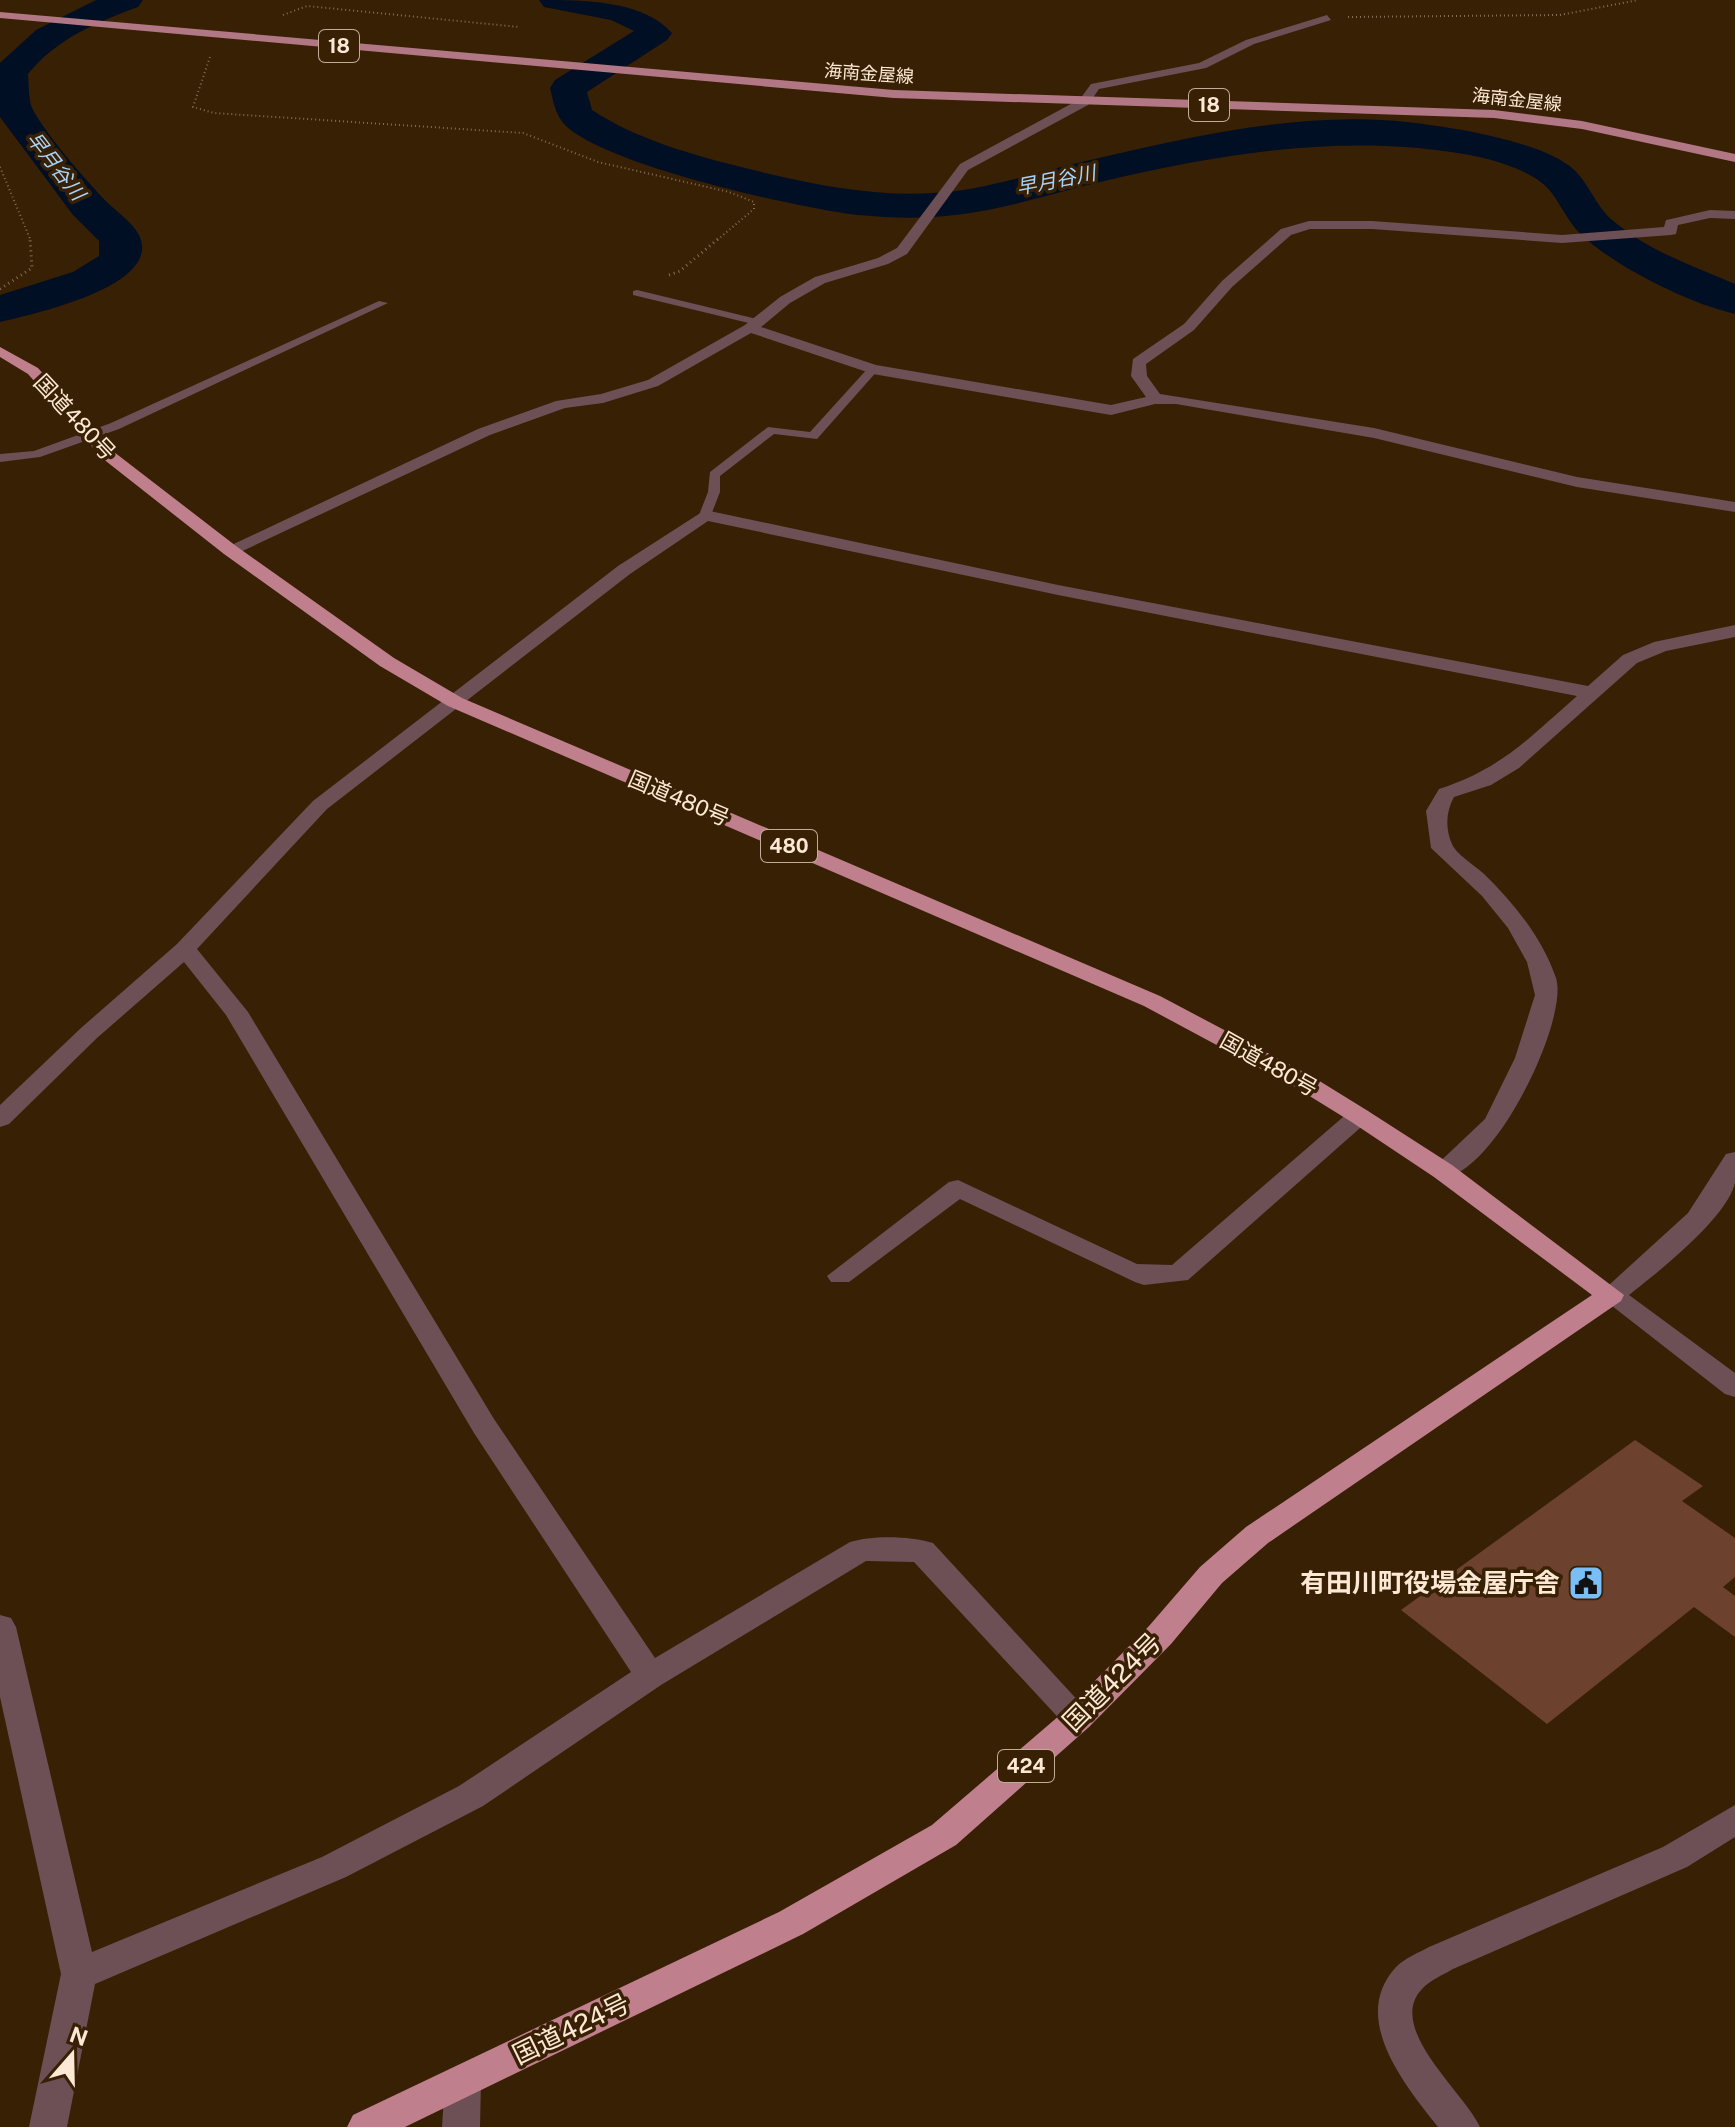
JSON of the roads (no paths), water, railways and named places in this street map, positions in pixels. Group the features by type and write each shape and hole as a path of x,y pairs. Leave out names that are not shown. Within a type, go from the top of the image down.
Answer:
{"highway":[{"name":"国道480号","path":"0,351 33,371 108,455 230,550 387,662 455,702 1152,1001 1304,1082 1359,1116 1443,1171 1611,1295"},
{"name":"国道424号","path":"366,2127 791,1923 944,1835 1078,1718 1160,1635 1211,1575 1257,1535 1611,1295"}],"main road":[{"name":"海南金屋線","path":"0,15 894,94 1494,114 1582,125 1735,158"}],"street":[{"path":"230,550 484,432 562,404 603,398 653,383 754,325 785,300 820,280 883,261 902,251 964,167 1084,102 1095,86 1202,66 1250,42 1327,18"},
{"path":"1155,399 1139,376 1138,362 1189,327 1227,284 1286,232 1309,225 1372,225 1562,239 1671,231 1671,223 1710,214 1735,215"},
{"path":"754,325 873,369 1111,410 1155,399 1176,399 1374,433 1517,470 1735,507"},
{"path":"0,1119 89,1033 185,949 320,805 624,570 705,515 1074,593 1594,693"},
{"path":"1443,1171 1490,1130 1538,1034 1547,986 1525,936 1480,880 1442,848 1436,811 1446,793 1484,781 1512,764 1630,659 1661,646 1735,631"},
{"path":"185,949 236,1012 484,1426 650,1676"},
{"path":"840,1276 958,1188 1128,1270 1144,1276 1179,1274 1359,1116"},
{"path":"1735,1160 1721,1190 1699,1222 1611,1295 1735,1387"},
{"path":"79,1974 334,1867 471,1796 650,1676 861,1550 922,1551 1078,1718"},
{"path":"0,1627 79,1974 48,2127"},
{"path":"1461,2127 1412,2064 1397,2033 1395,2001 1409,1978 1441,1958 1675,1857 1735,1819"},
{"path":"461,2127 463,2081"}],"lane":[{"path":"637,293 754,325"},
{"path":"0,458 36,454 90,435 383,303"},
{"path":"705,515 714,492 714,475 772,430 813,436 873,369"}],"waterway":[{"name":"早月谷川","path":"0,309 88,281 120,261 120,238 87,206 13,109 10,73 34,47 62,28 127,0"},
{"name":"早月谷川","path":"555,0 623,13 646,24 655,33 568,88 578,117 601,132 635,147 771,187 855,202 893,205 957,203 1177,153 1253,140 1329,133 1404,133 1477,144 1546,168 1562,180 1589,220 1610,238 1626,249 1735,301"}],"place":[{"name":"有田川町役場金屋庁舎","path":"1586,1583"}]}
